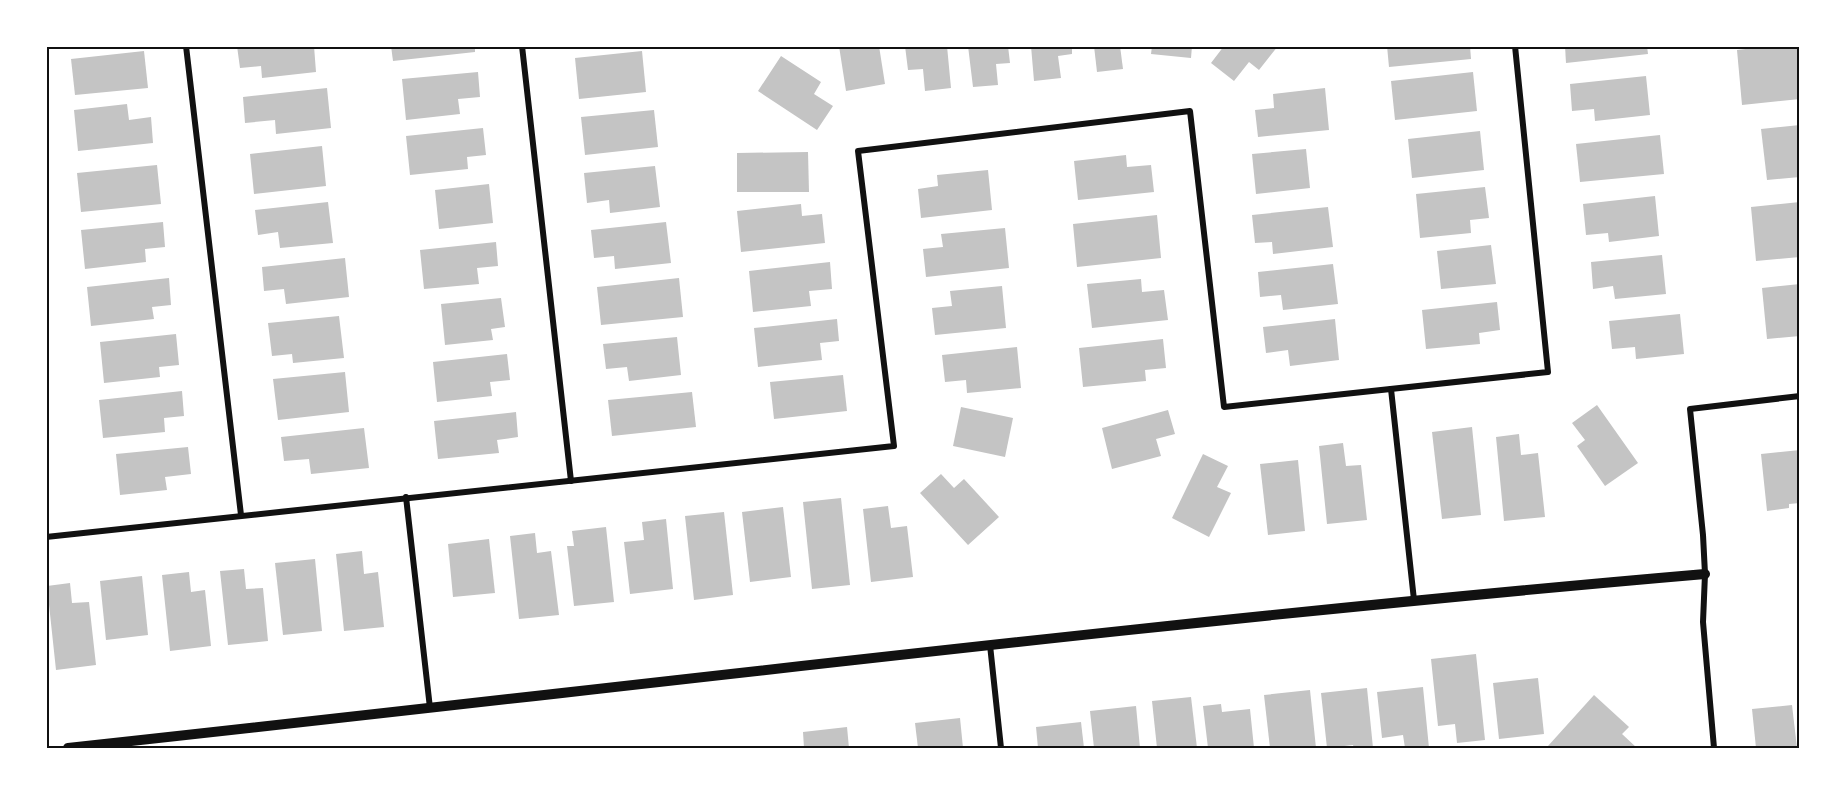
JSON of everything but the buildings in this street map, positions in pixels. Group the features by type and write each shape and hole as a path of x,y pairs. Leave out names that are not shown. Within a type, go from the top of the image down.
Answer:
{"street":[{"path":"186,46 241,515"},
{"path":"522,46 571,481"},
{"path":"46,537 894,446 858,151 1190,111 1224,407 1548,372 1515,46"},
{"path":"1390,389 1414,600"},
{"path":"1714,748 1703,622 1705,574 1690,409 1800,396"},
{"path":"406,497 430,709"},
{"path":"68,748 990,645 1414,600 1705,574"},
{"path":"990,645 1001,748"}]}
